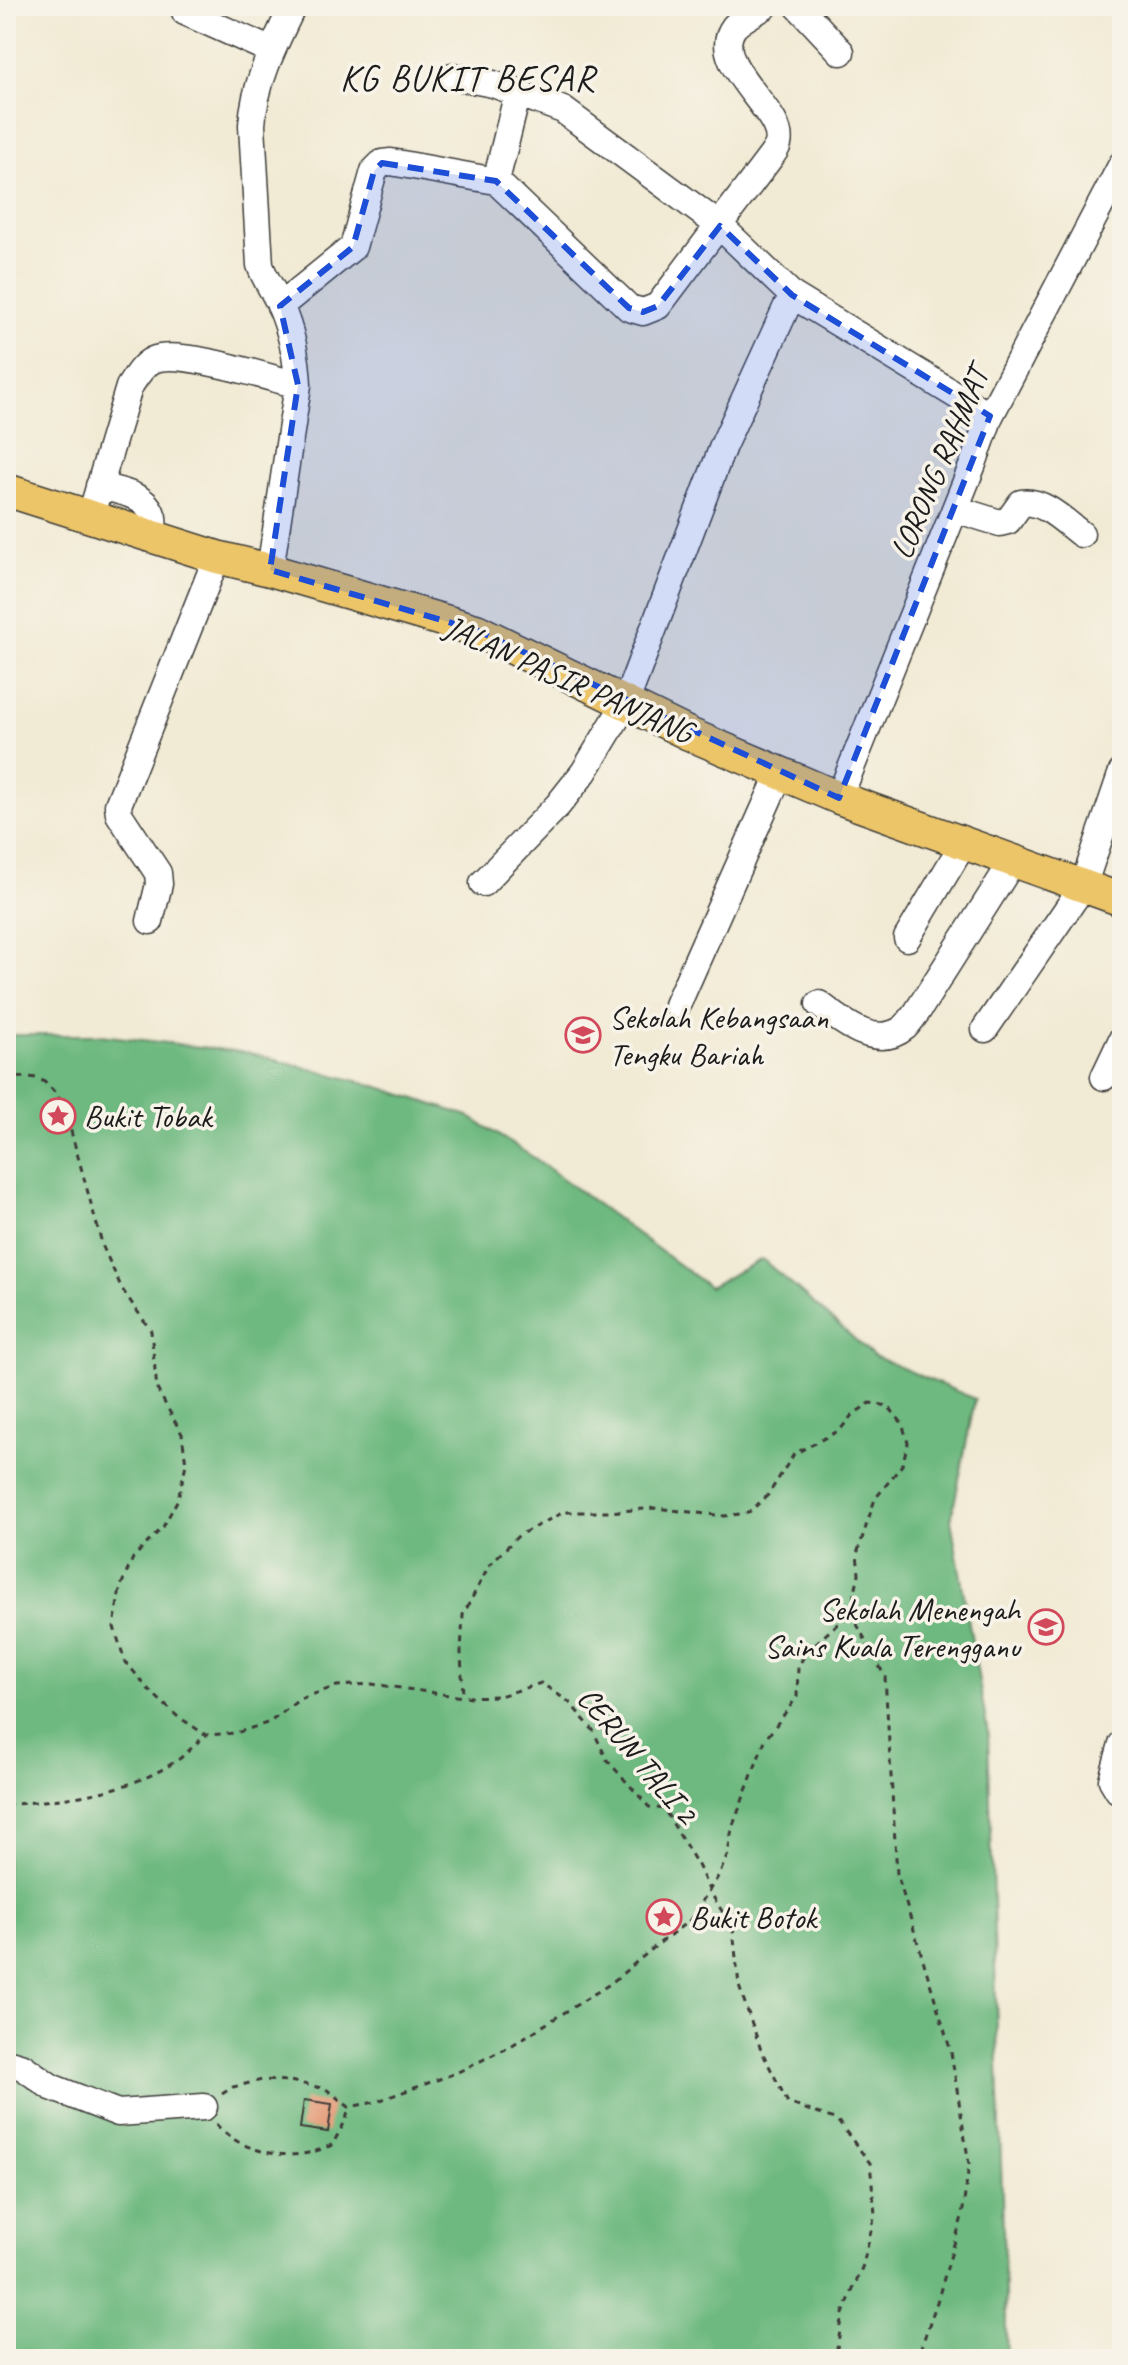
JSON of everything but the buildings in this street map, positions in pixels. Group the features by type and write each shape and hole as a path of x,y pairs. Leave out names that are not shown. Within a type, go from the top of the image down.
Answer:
{"main road":[{"name":"JALAN PASIR PANJANG","path":"6,490 217,557 476,630 625,704 839,798 1122,900"}],"street":[{"path":"183,6 185,12 272,51"},
{"path":"270,570 298,385 297,359 280,306 263,276 259,257 252,125 253,106 272,51 293,6"},
{"path":"280,306 353,247 374,171 382,163 391,162 496,181 629,308 643,312 658,306 779,143 776,127 730,57 729,43 734,28 765,6"},
{"path":"798,6 841,52"},
{"path":"452,76 518,92 563,110 720,226 792,295 990,416"},
{"path":"496,181 518,92"},
{"name":"LORONG RAHMAT","path":"839,798 990,416 1122,164"},
{"path":"483,883 558,805 584,772 625,704 723,446 792,295"},
{"path":"90,518 129,387 154,359 175,356 298,385"},
{"path":"99,486 130,494 145,502 153,516 153,537"},
{"path":"955,509 1000,523 1008,521 1021,503 1030,501 1047,509 1081,534"},
{"path":"150,921 159,884 158,873 119,814 118,805 217,557"},
{"path":"985,1029 1083,886 1122,772"},
{"path":"677,1005 780,773"},
{"path":"907,938 963,844"},
{"path":"819,1004 854,1030 891,1035 904,1027 917,1012 1013,861"},
{"path":"1104,1077 1122,1039"},
{"path":"1122,1744 1112,1780 1122,1791"},
{"path":"6,2062 23,2067 51,2087 118,2113 204,2107"}],"path":[{"path":"6,1079 32,1075 50,1086 64,1106 103,1247 122,1289 151,1331 157,1389 182,1434 186,1464 178,1499 163,1527 133,1558 120,1588 114,1627 125,1661 149,1690 177,1716 206,1735 236,1733 270,1722 300,1699 337,1686 372,1684 463,1697 463,1615 490,1564 519,1535 564,1512 655,1508 724,1516 748,1513 768,1495 794,1454 840,1430 852,1415 870,1403 888,1406 902,1423 908,1443 902,1465 875,1499 857,1554 859,1574 850,1613 807,1651 798,1667 797,1697 765,1740 732,1828 728,1854 719,1875 690,1920 610,1984 509,2047 456,2073 375,2102 349,2107 326,2089 290,2081 262,2080 233,2087 204,2107 219,2128 241,2144 288,2155 309,2153 332,2145 346,2120 349,2107"},
{"path":"850,1613 885,1677 897,1874 951,2052 969,2164 962,2217 917,2359"},
{"name":"CERUN TALI 2","path":"463,1697 500,1696 541,1683 569,1702 593,1730 607,1760 649,1807 664,1809 699,1867 709,1890"},
{"path":"6,1805 76,1797 136,1783 175,1762 206,1735"},
{"path":"709,1890 733,1929 739,1986 761,2050 788,2103 837,2120 870,2163 875,2214 863,2265 843,2314 835,2359"}],"highlighted area":[{"path":"382,163 496,181 629,308 643,312 658,306 720,226 792,295 990,416 839,798 476,630 270,570 298,385 280,306 353,247 374,171"}],"green space":[{"path":"6,1035 101,1035 250,1053 376,1086 468,1116 536,1159 709,1287 762,1259 874,1356 975,1399 951,1520 988,1733 1007,2359 6,2359"}],"place":[{"name":"Sekolah Kebangsaan Tengku Bariah","path":"583,1035"},
{"name":"Bukit Tobak","path":"58,1116"},
{"name":"Sekolah Menengah Sains Kuala Terengganu","path":"1046,1627"},
{"name":"Bukit Botok","path":"664,1917"}],"district":[{"name":"KG BUKIT BESAR","path":"468,77"}]}
